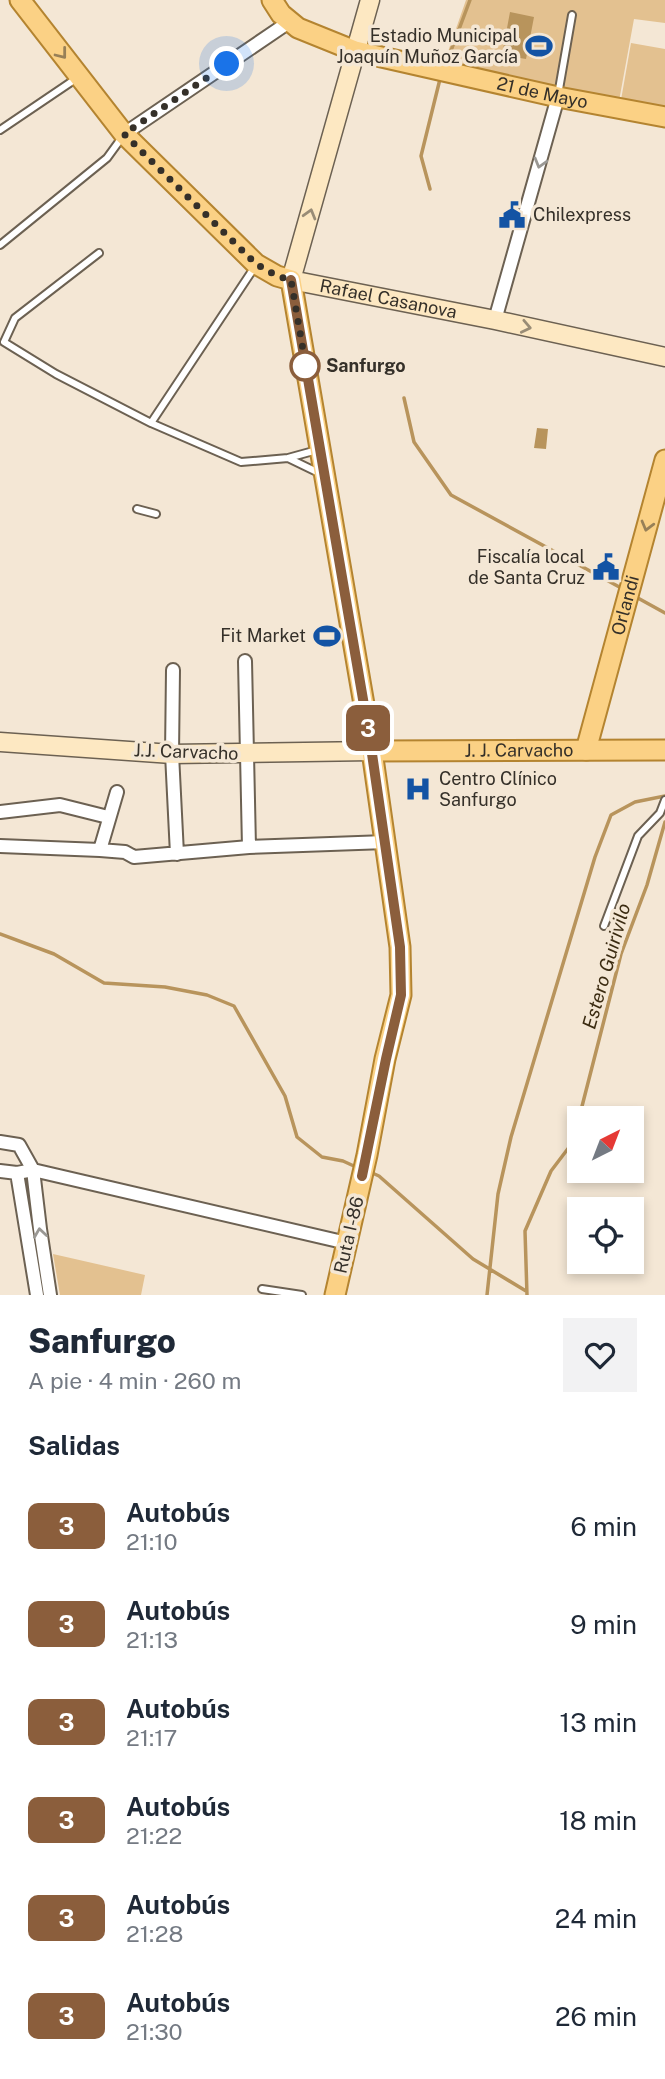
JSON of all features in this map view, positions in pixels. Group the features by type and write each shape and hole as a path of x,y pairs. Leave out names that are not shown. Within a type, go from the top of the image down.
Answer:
{"main road":[{"name":"Rafael Casanova","path":"20,0 124,134 256,264 277,276 665,358"},
{"name":"21 de Mayo","path":"272,0 289,22 298,28 355,51 558,97 665,117"},
{"path":"291,280 370,0"},
{"name":"Ruta I-86","path":"291,280 372,751 400,947 401,995 335,1295"},
{"name":"Orlandi","path":"586,750 665,460"},
{"name":"J.J. Carvacho","path":"0,742 172,754 372,751"},
{"name":"J. J. Carvacho","path":"372,751 665,750"}],"street":[{"path":"124,134 289,22"},
{"path":"495,320 558,97"},
{"path":"245,661 249,847"},
{"path":"173,670 172,754 177,854"},
{"path":"100,850 117,792"},
{"path":"0,812 60,805 108,817"},
{"path":"0,846 125,852 134,857 249,847 386,842"},
{"path":"0,1142 19,1145 33,1170 50,1295"},
{"path":"0,1171 17,1173 33,1170 347,1243"},
{"path":"17,1173 37,1295"}],"lane":[{"path":"558,97 572,15"},
{"path":"0,130 80,76"},
{"path":"0,245 107,158 124,134"},
{"path":"99,253 15,318 4,342 57,374 150,423 241,462 288,458 319,449"},
{"path":"150,423 256,264"},
{"path":"288,458 324,475"},
{"path":"137,509 156,514"},
{"path":"604,926 638,836 660,813 665,800"},
{"path":"262,1289 302,1295"}],"shaded area":[{"name":"Estadio Municipal Joaquín Muñoz García","path":"466,0 665,0 665,23 634,19 619,101 443,66"},
{"path":"510,12 534,17 526,59 502,55"},
{"path":"631,43 665,49 665,109 621,100"},
{"path":"537,428 548,429 546,449 534,448"},
{"path":"53,1254 145,1275 141,1295 60,1295"}],"waterway":[{"path":"446,64 470,0"},
{"path":"430,189 421,156 440,79"},
{"path":"404,398 414,442 451,495 623,589"},
{"path":"636,597 665,613"},
{"path":"487,1295 498,1194 511,1137 595,857 611,815 635,802 665,796"},
{"name":"Estero Guirivilo","path":"582,1106 621,954 647,885 665,822"},
{"path":"0,934 54,954 104,983 165,987 207,995 234,1006 285,1096 297,1137 322,1157 356,1167"},
{"name":"Estero Guirivilo","path":"527,1295 525,1231 551,1171 567,1150"},
{"path":"370,1172 379,1176 473,1259 526,1291"}],"bus line":[{"name":"3","path":"291,280 370,740 400,947 401,995 362,1176"}],"place":[{"name":"Estadio Municipal Joaquín Muñoz García","path":"539,46"},
{"name":"Chilexpress","path":"512,215"},
{"name":"Sanfurgo","path":"305,366"},
{"name":"Fiscalía local de Santa Cruz","path":"606,567"},
{"name":"Fit Market","path":"327,636"},
{"name":"Centro Clínico Sanfurgo","path":"418,789"}],"route":[{"path":"227,64 124,134 256,264 277,276 291,280 307,373 305,366"}]}
